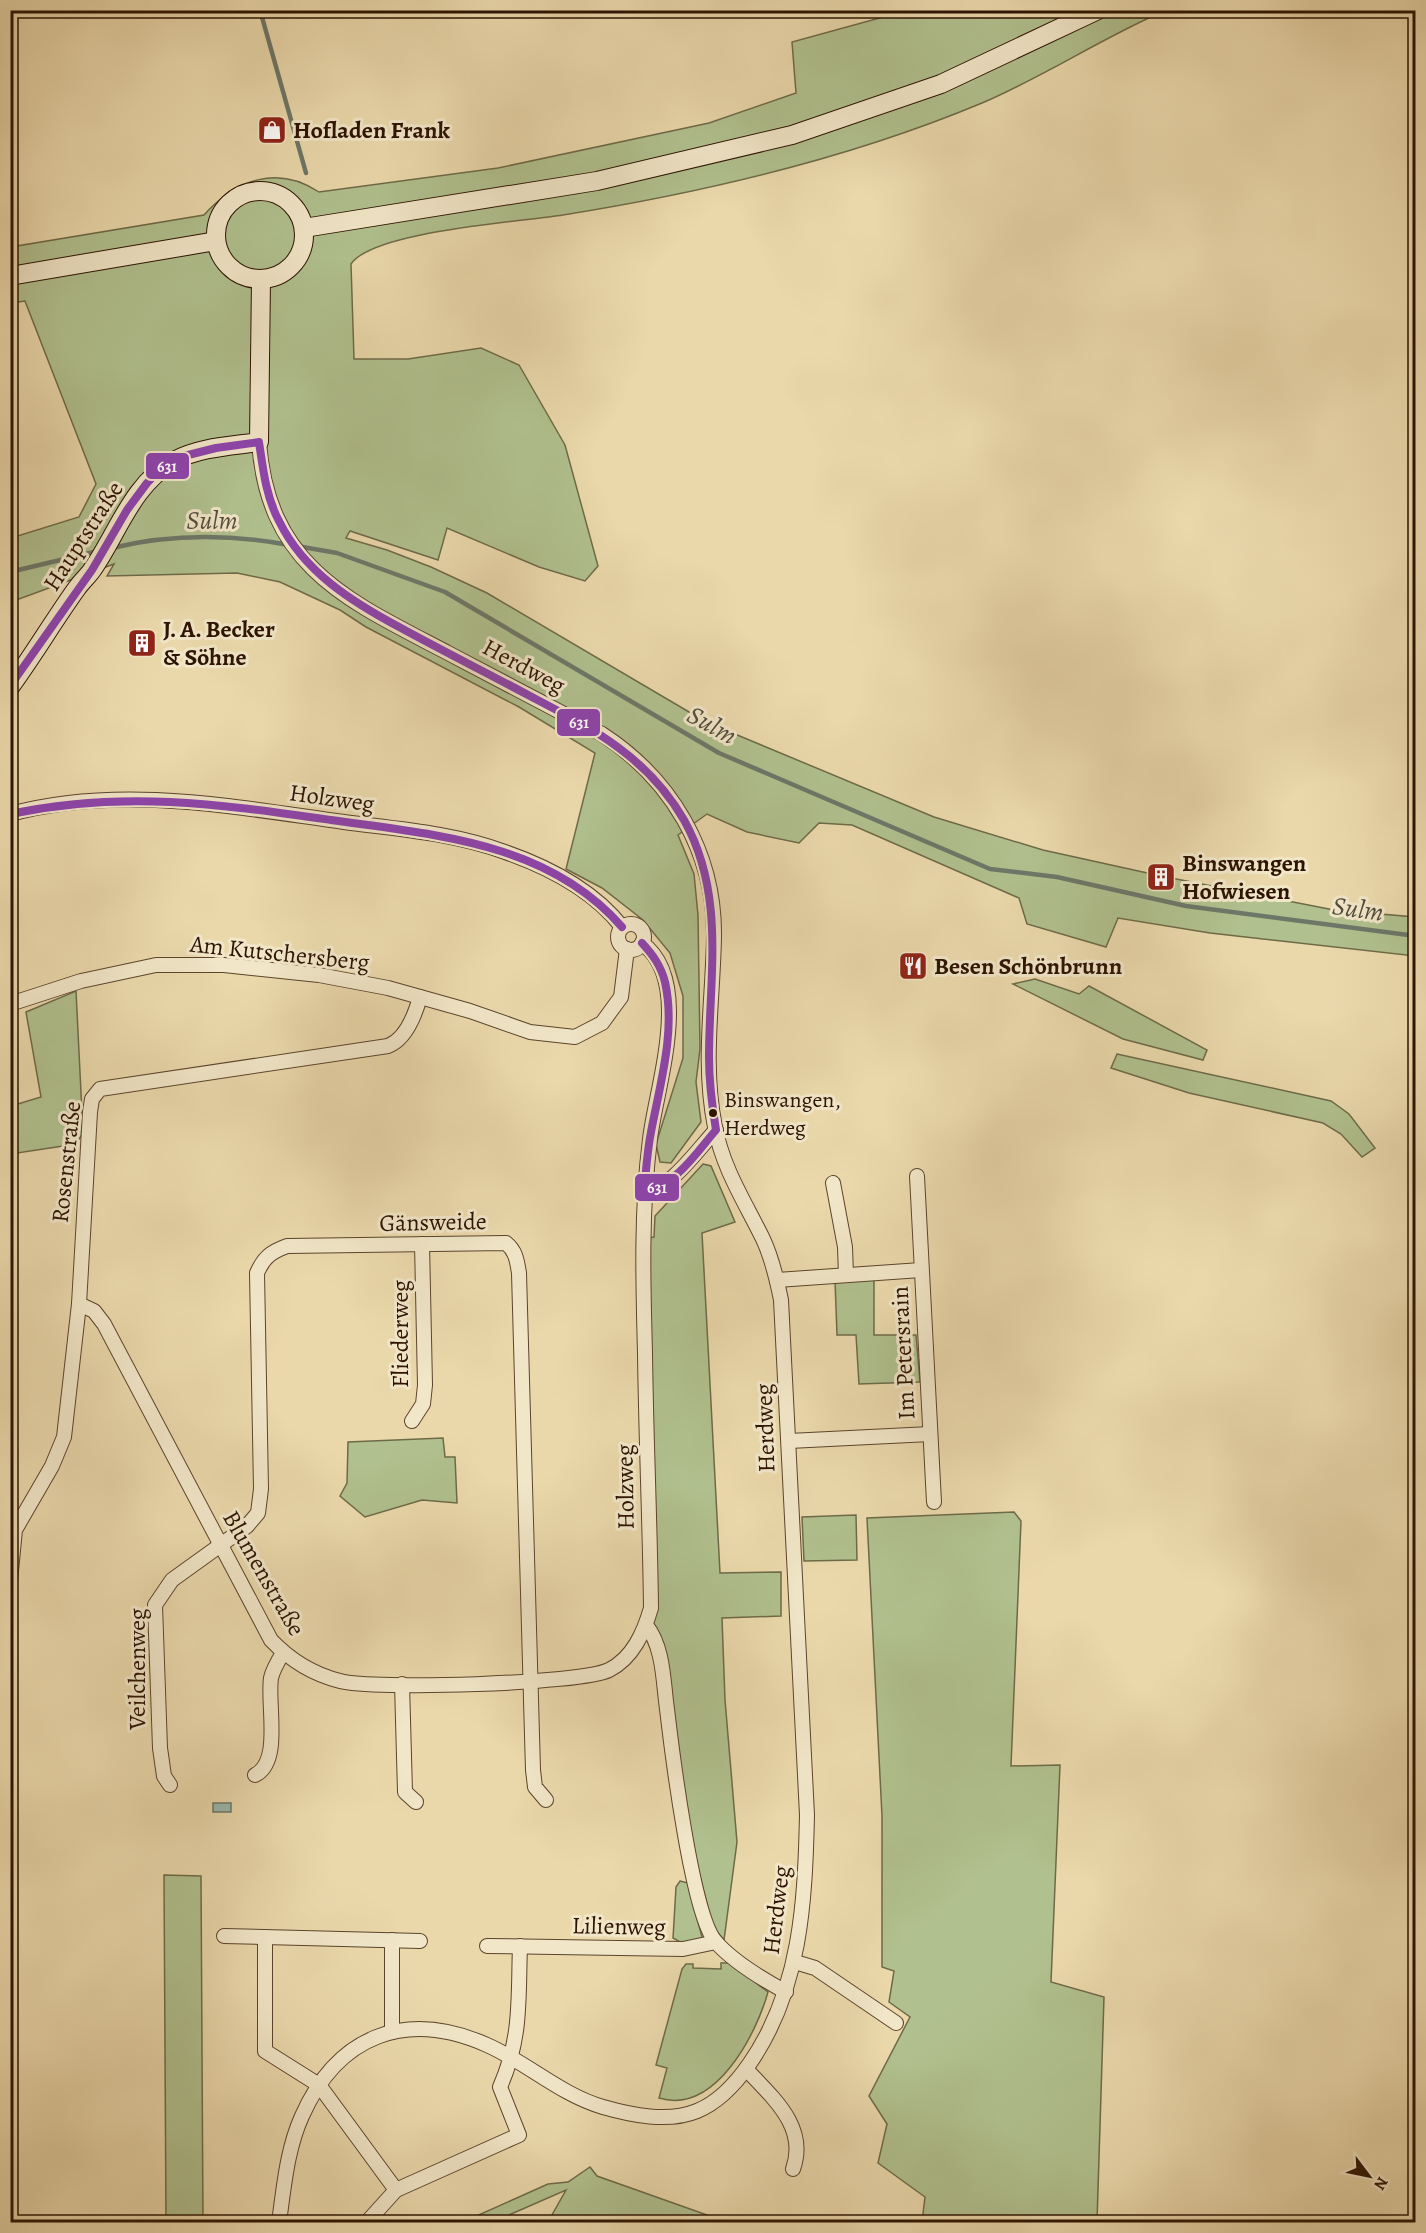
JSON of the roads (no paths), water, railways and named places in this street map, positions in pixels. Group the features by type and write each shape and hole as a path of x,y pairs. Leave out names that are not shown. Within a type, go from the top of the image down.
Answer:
{"main road":[{"path":"303,228 597,181 792,135 941,84 1098,10"},
{"path":"256,190 270,191 288,200 300,214 303,228 302,251 295,262 285,271 261,279 237,273 227,264 216,242 216,227 225,208 242,194 256,190"},
{"path":"10,276 216,242"},
{"name":"Herdweg","path":"259,442 261,279"},
{"name":"Hauptstraße","path":"10,687 92,570 130,505 144,487 174,461 197,452 259,442"}],"street":[{"name":"Herdweg","path":"259,442 266,491 275,515 305,562 338,591 374,615 602,734 627,751 646,769 673,802 695,840 712,903 714,944 707,1061 708,1089 716,1130 736,1192 764,1241 777,1280 785,1352 807,1815 806,1872 795,1962 786,1992 760,2050 732,2088 697,2111 657,2116 636,2115 600,2107 487,2045 453,2033 412,2029 392,2030 355,2046 328,2072 320,2085 302,2116 294,2137 279,2223"},
{"name":"Holzweg","path":"10,814 87,799 153,799 452,837 504,851 543,868 600,903 622,927"},
{"name":"Holzweg","path":"622,927 633,924 639,927 644,936 642,943 650,950 661,968 669,1007 667,1056 650,1136 644,1192 642,1243 651,1608 646,1625"},
{"name":"Holzweg","path":"622,927 618,938 622,946 627,949"},
{"path":"627,949 632,950 642,943"},
{"name":"Am Kutschersberg","path":"10,1004 81,981 156,965 224,965 319,975 420,997 530,1032 575,1037 602,1023 621,997 627,949"},
{"name":"Rosenstraße","path":"10,1581 15,1530 52,1466 64,1437 79,1304 86,1151 90,1112 96,1092 100,1089 388,1046 397,1043 404,1035 420,997"},
{"path":"644,1192 654,1192 665,1184 716,1130"},
{"name":"Im Petersrain","path":"917,1176 934,1502"},
{"path":"833,1183 845,1247 846,1275"},
{"name":"Gänsweide","path":"221,1546 247,1527 258,1514 261,1500 257,1273 268,1254 287,1246 506,1243 512,1248 517,1258 529,1681"},
{"name":"Fliederweg","path":"412,1421 423,1404 425,1385 422,1244"},
{"name":"Im Petersrain","path":"777,1280 921,1270"},
{"name":"Blumenstraße","path":"79,1304 94,1311 104,1324 271,1640 283,1653 314,1673 343,1682 402,1684 529,1681 591,1676 609,1670 635,1647 646,1625"},
{"name":"Im Petersrain","path":"789,1441 930,1434"},
{"name":"Veilchenweg","path":"170,1785 164,1776 160,1748 155,1605 172,1580 221,1546"},
{"path":"646,1625 654,1635 660,1657 670,1741 693,1873 707,1928 716,1942 764,1980 786,1992"},
{"path":"10,1637 10,1756"},
{"path":"255,1775 264,1771 271,1757 272,1677 283,1653"},
{"path":"529,1681 535,1787 546,1800"},
{"path":"402,1684 405,1792 416,1802"},
{"path":"225,1936 420,1941"},
{"path":"266,1937 265,2051 320,2085 396,2190"},
{"path":"392,1940 392,2030"},
{"name":"Lilienweg","path":"487,1946 683,1949 716,1942"},
{"path":"367,2223 396,2190 519,2135 500,2087 512,2059 517,2037 520,1946"},
{"path":"795,1962 815,1968 896,2023"},
{"path":"746,2069 781,2106 793,2126 798,2142 794,2169"}],"waterway":[{"path":"260,10 306,173"},
{"name":"Sulm","path":"112,548 156,540 200,537 245,539 289,545"},
{"name":"Sulm","path":"297,546 337,553 445,592 719,753 990,869 1057,877 1186,906 1416,936"},
{"name":"Sulm","path":"10,572 98,551"}],"place":[{"name":"Hofladen Frank","path":"272,130"},
{"name":"J. A. Becker & Söhne","path":"142,643"},
{"name":"Binswangen Hofwiesen","path":"1161,877"},
{"name":"Besen Schönbrunn","path":"913,966"},
{"name":"Binswangen, Herdweg","path":"713,1113"}]}
